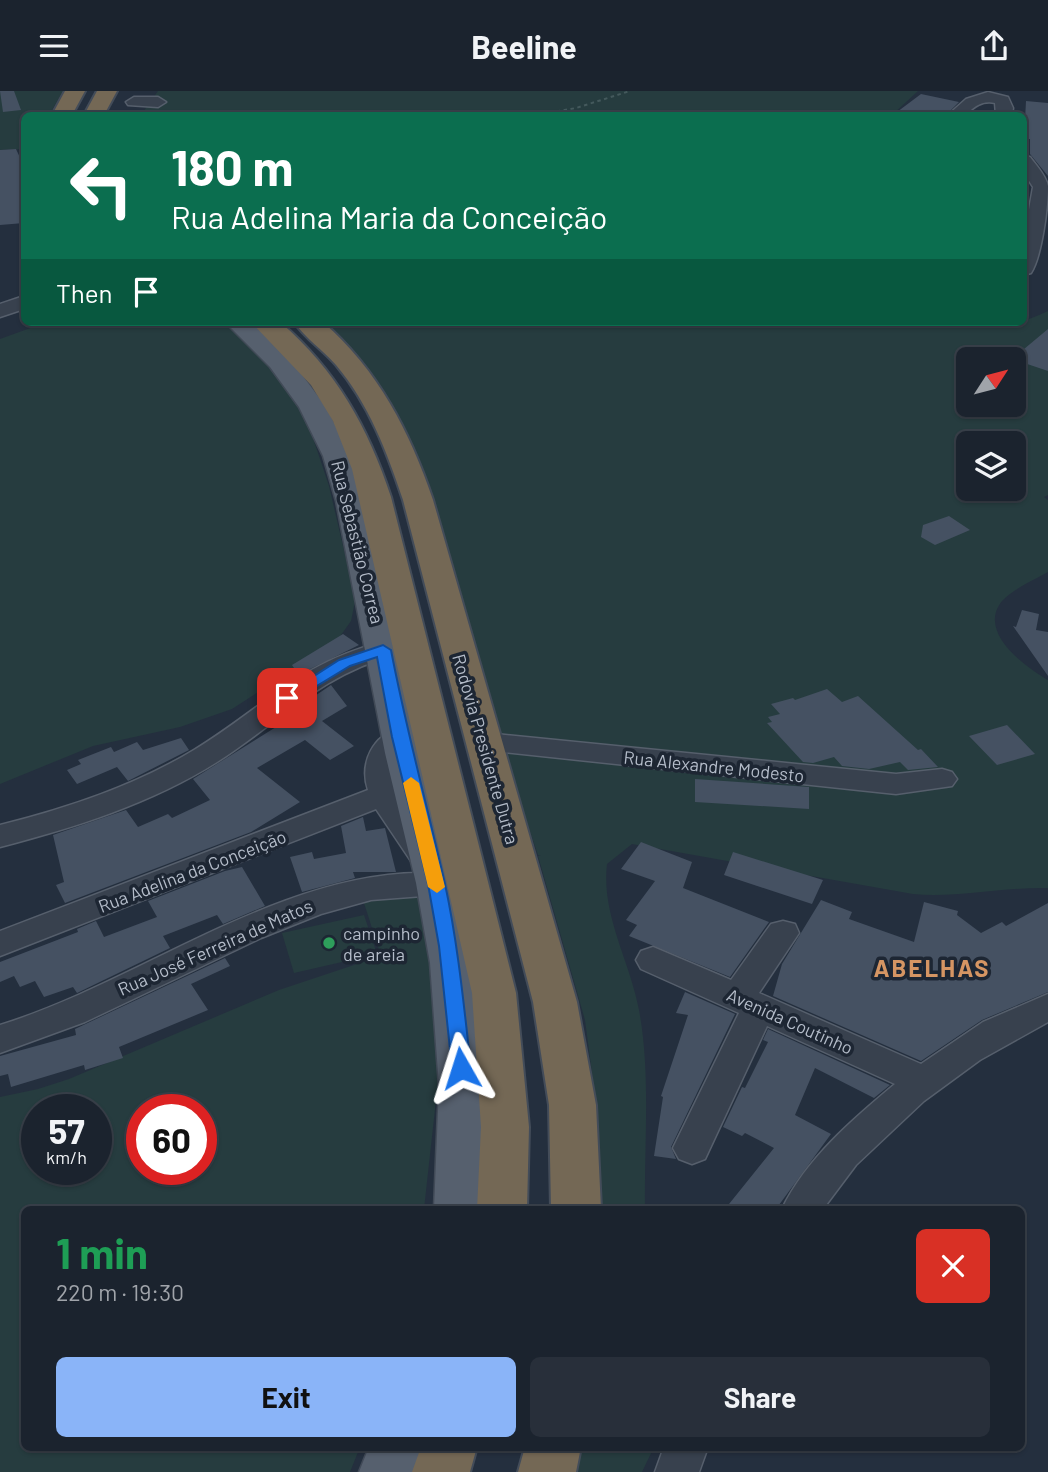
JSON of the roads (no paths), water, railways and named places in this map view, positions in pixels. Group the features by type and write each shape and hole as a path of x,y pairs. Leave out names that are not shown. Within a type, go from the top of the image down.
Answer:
{"highway":[{"path":"67,112 78,91"},
{"path":"96,112 107,91"},
{"path":"268,326 304,358 334,394 361,448 376,497 494,993 505,1127 502,1206"},
{"name":"Rodovia Presidente Dutra","path":"312,326 334,345 355,369 379,404 404,456 486,742 555,1002 571,1078 578,1163 576,1206"},
{"path":"530,915 566,1003 583,1086 590,1153 591,1206"},
{"path":"440,1472 448,1451"},
{"path":"530,1472 536,1451"},
{"path":"547,1472 553,1451"}],"main road":[{"name":"Rua Sebastião Correa","path":"241,326 286,367 304,390 331,440 354,512 400,737 434,876 447,946 464,1091 463,1157 458,1206"},
{"path":"386,1472 394,1451"}],"street":[{"path":"141,91 134,102 158,102"},
{"path":"959,112 977,96 986,95 1002,100 1004,112"},
{"path":"1027,165 1040,181 1040,242 1027,264"},
{"path":"0,311 21,303"},
{"path":"0,836 86,813 140,792 210,754 313,681 356,658 383,650"},
{"path":"400,737 383,752 380,776 383,795 434,876"},
{"name":"Rua Alexandre Modesto","path":"486,742 896,784 942,779"},
{"name":"Rua Adelina da Conceição","path":"0,944 155,886 383,795"},
{"name":"Rua José Ferreira de Matos","path":"0,1039 68,1015 248,930 319,900 359,889 414,883 434,876"},
{"path":"692,1148 748,1002 783,933"},
{"name":"Avenida Coutinho","path":"653,960 926,1082"},
{"path":"803,1206 842,1155 880,1117 1018,1018 1048,1007"},
{"path":"677,1472 685,1451"}],"place":[{"name":"campinho de areia","path":"329,943"}],"district":[{"name":"ABELHAS","path":"932,967"}]}
